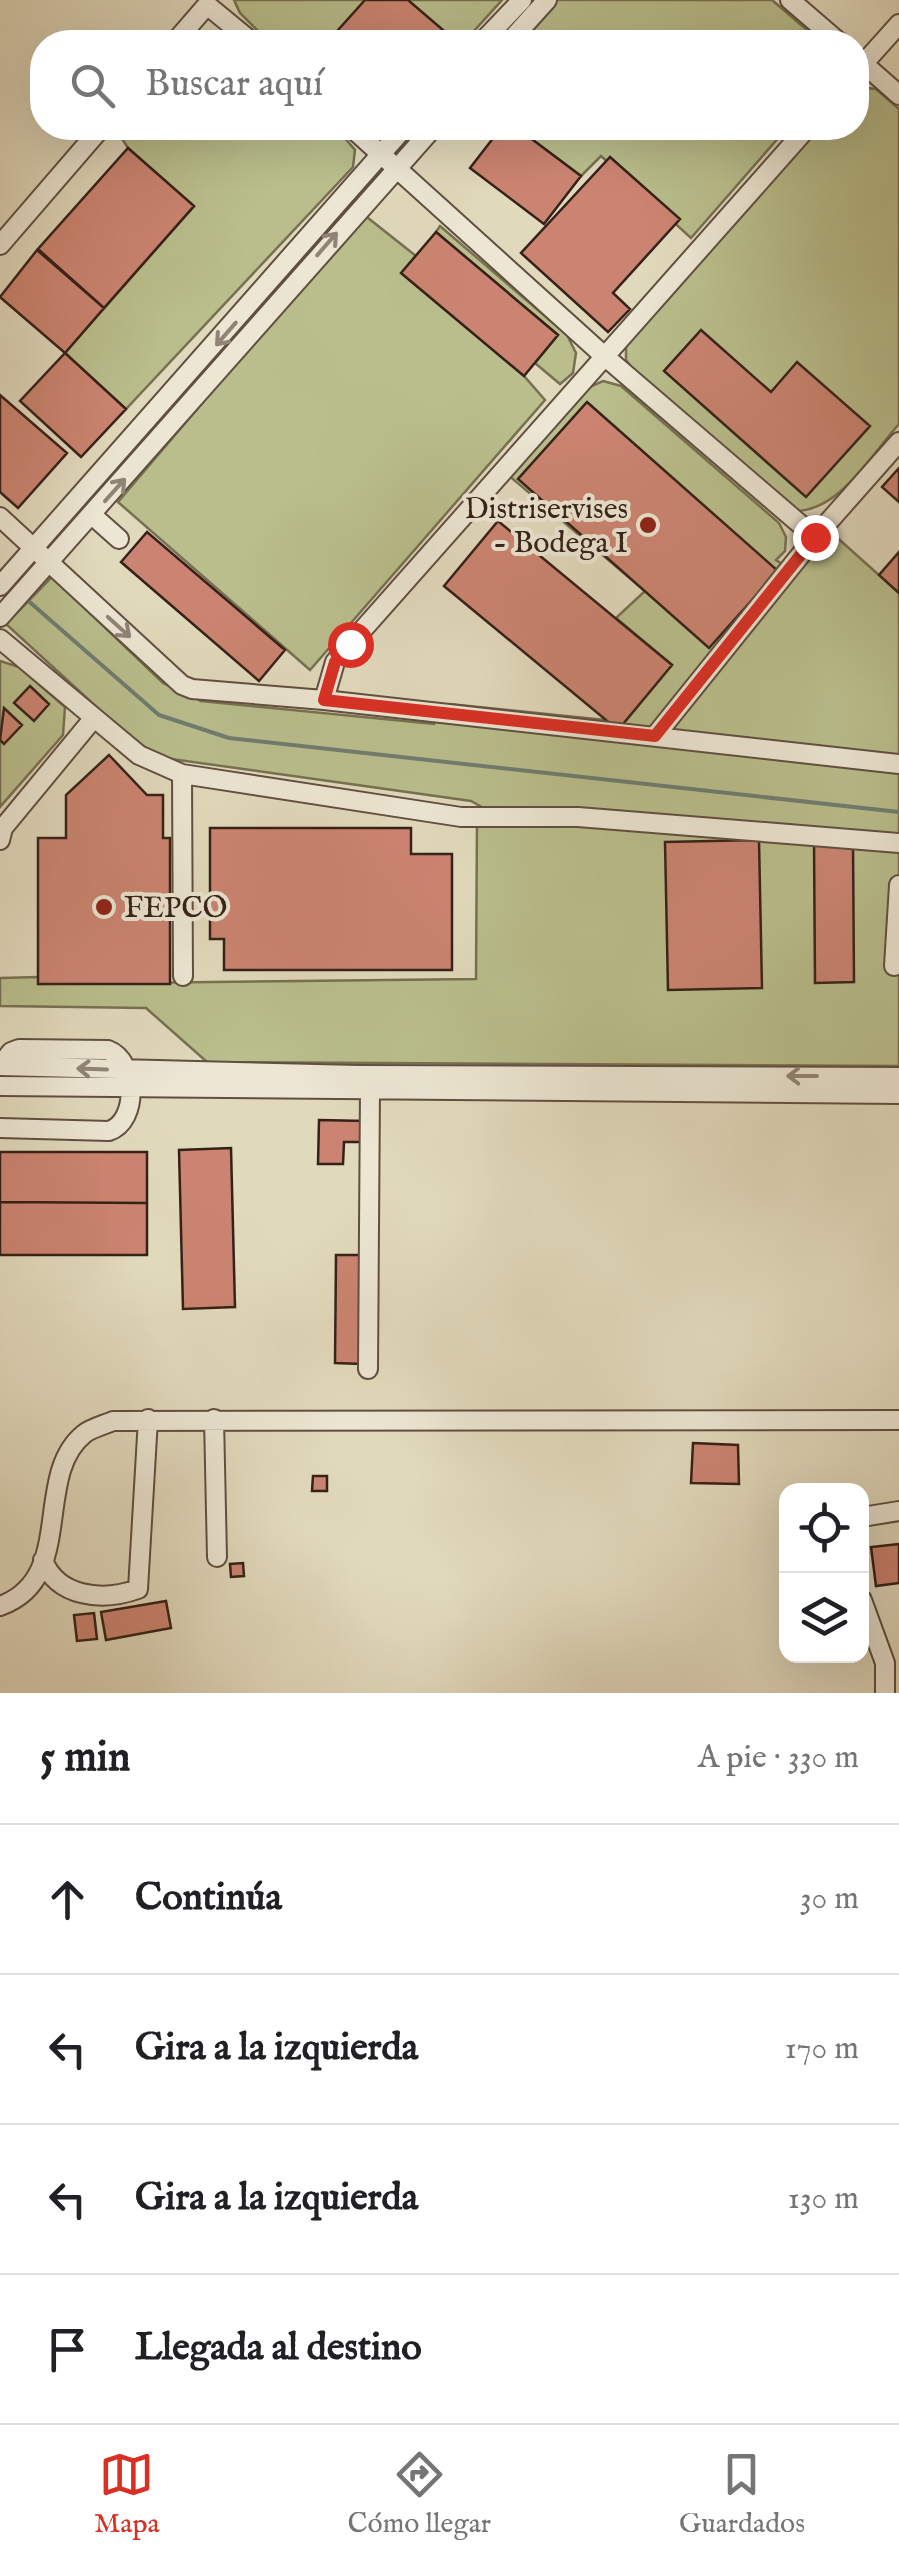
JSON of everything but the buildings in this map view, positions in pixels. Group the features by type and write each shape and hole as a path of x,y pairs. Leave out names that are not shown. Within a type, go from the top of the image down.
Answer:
{"street":[{"path":"493,30 522,0"},
{"path":"520,30 547,0"},
{"path":"790,0 825,30"},
{"path":"185,30 207,2 238,30"},
{"path":"869,55 899,24"},
{"path":"869,72 899,95"},
{"path":"0,245 92,140"},
{"path":"366,140 602,354 815,537"},
{"path":"1,615 34,561 103,474 392,140"},
{"path":"0,586 92,515 422,140"},
{"path":"324,700 335,662 350,644 602,354 796,140"},
{"path":"655,736 815,537 899,442"},
{"path":"92,515 119,539"},
{"path":"0,517 34,561 182,685 208,693 324,700 899,764"},
{"path":"0,638 93,719 158,766 182,774 461,817 612,819 899,843"},
{"path":"0,840 3,828 93,719"},
{"path":"182,774 184,976"},
{"path":"894,966 899,885"},
{"path":"0,1066 130,1079 370,1089 899,1077"},
{"path":"0,1128 120,1128 126,1120 130,1079"},
{"path":"0,1086 130,1079 709,1084 899,1094"},
{"path":"368,1369 370,1089"},
{"path":"44,1560 50,1577 70,1591 138,1589 148,1419"},
{"path":"214,1419 217,1556"},
{"path":"0,1606 24,1594 39,1578 68,1453 85,1432 113,1421 899,1420"},
{"path":"869,1516 899,1511"},
{"path":"869,1619 885,1662 885,1693"}],"green space":[{"path":"234,0 502,0 475,30 257,30 240,13"},
{"path":"552,0 772,0 807,30 525,30"},
{"path":"869,88 876,89 899,109 899,424 838,493 824,503 791,511 633,369 626,360 626,342 805,140 869,140"},
{"path":"123,140 346,140 355,150 353,167 126,409 65,353 194,206"},
{"path":"533,140 777,140 691,238 601,156 581,176"},
{"path":"363,214 416,256 402,273 524,376 545,400 310,670 118,502"},
{"path":"440,226 567,335 576,353 573,373 560,384 535,363 558,335 436,232"},
{"path":"603,381 621,386 779,523 786,537 785,551 776,560 795,572 832,533 899,593 899,1066 207,1062 146,1008 0,1006 0,978 38,977 39,984 476,979 477,822 487,810 471,801 150,756 6,624 52,577 163,683 201,701 434,724 450,704 605,720 618,730 672,665 616,618 645,591 507,474 585,389"},
{"path":"0,661 19,667 65,707 63,735 0,807"}],"waterway":[{"path":"25,598 159,715 229,738 899,812"}],"place":[{"name":"Distriservises - Bodega I","path":"648,525"},
{"name":"FEPCO","path":"104,907"}],"route":[{"path":"350,644 335,662 324,700 368,708 655,736 815,537"}]}
